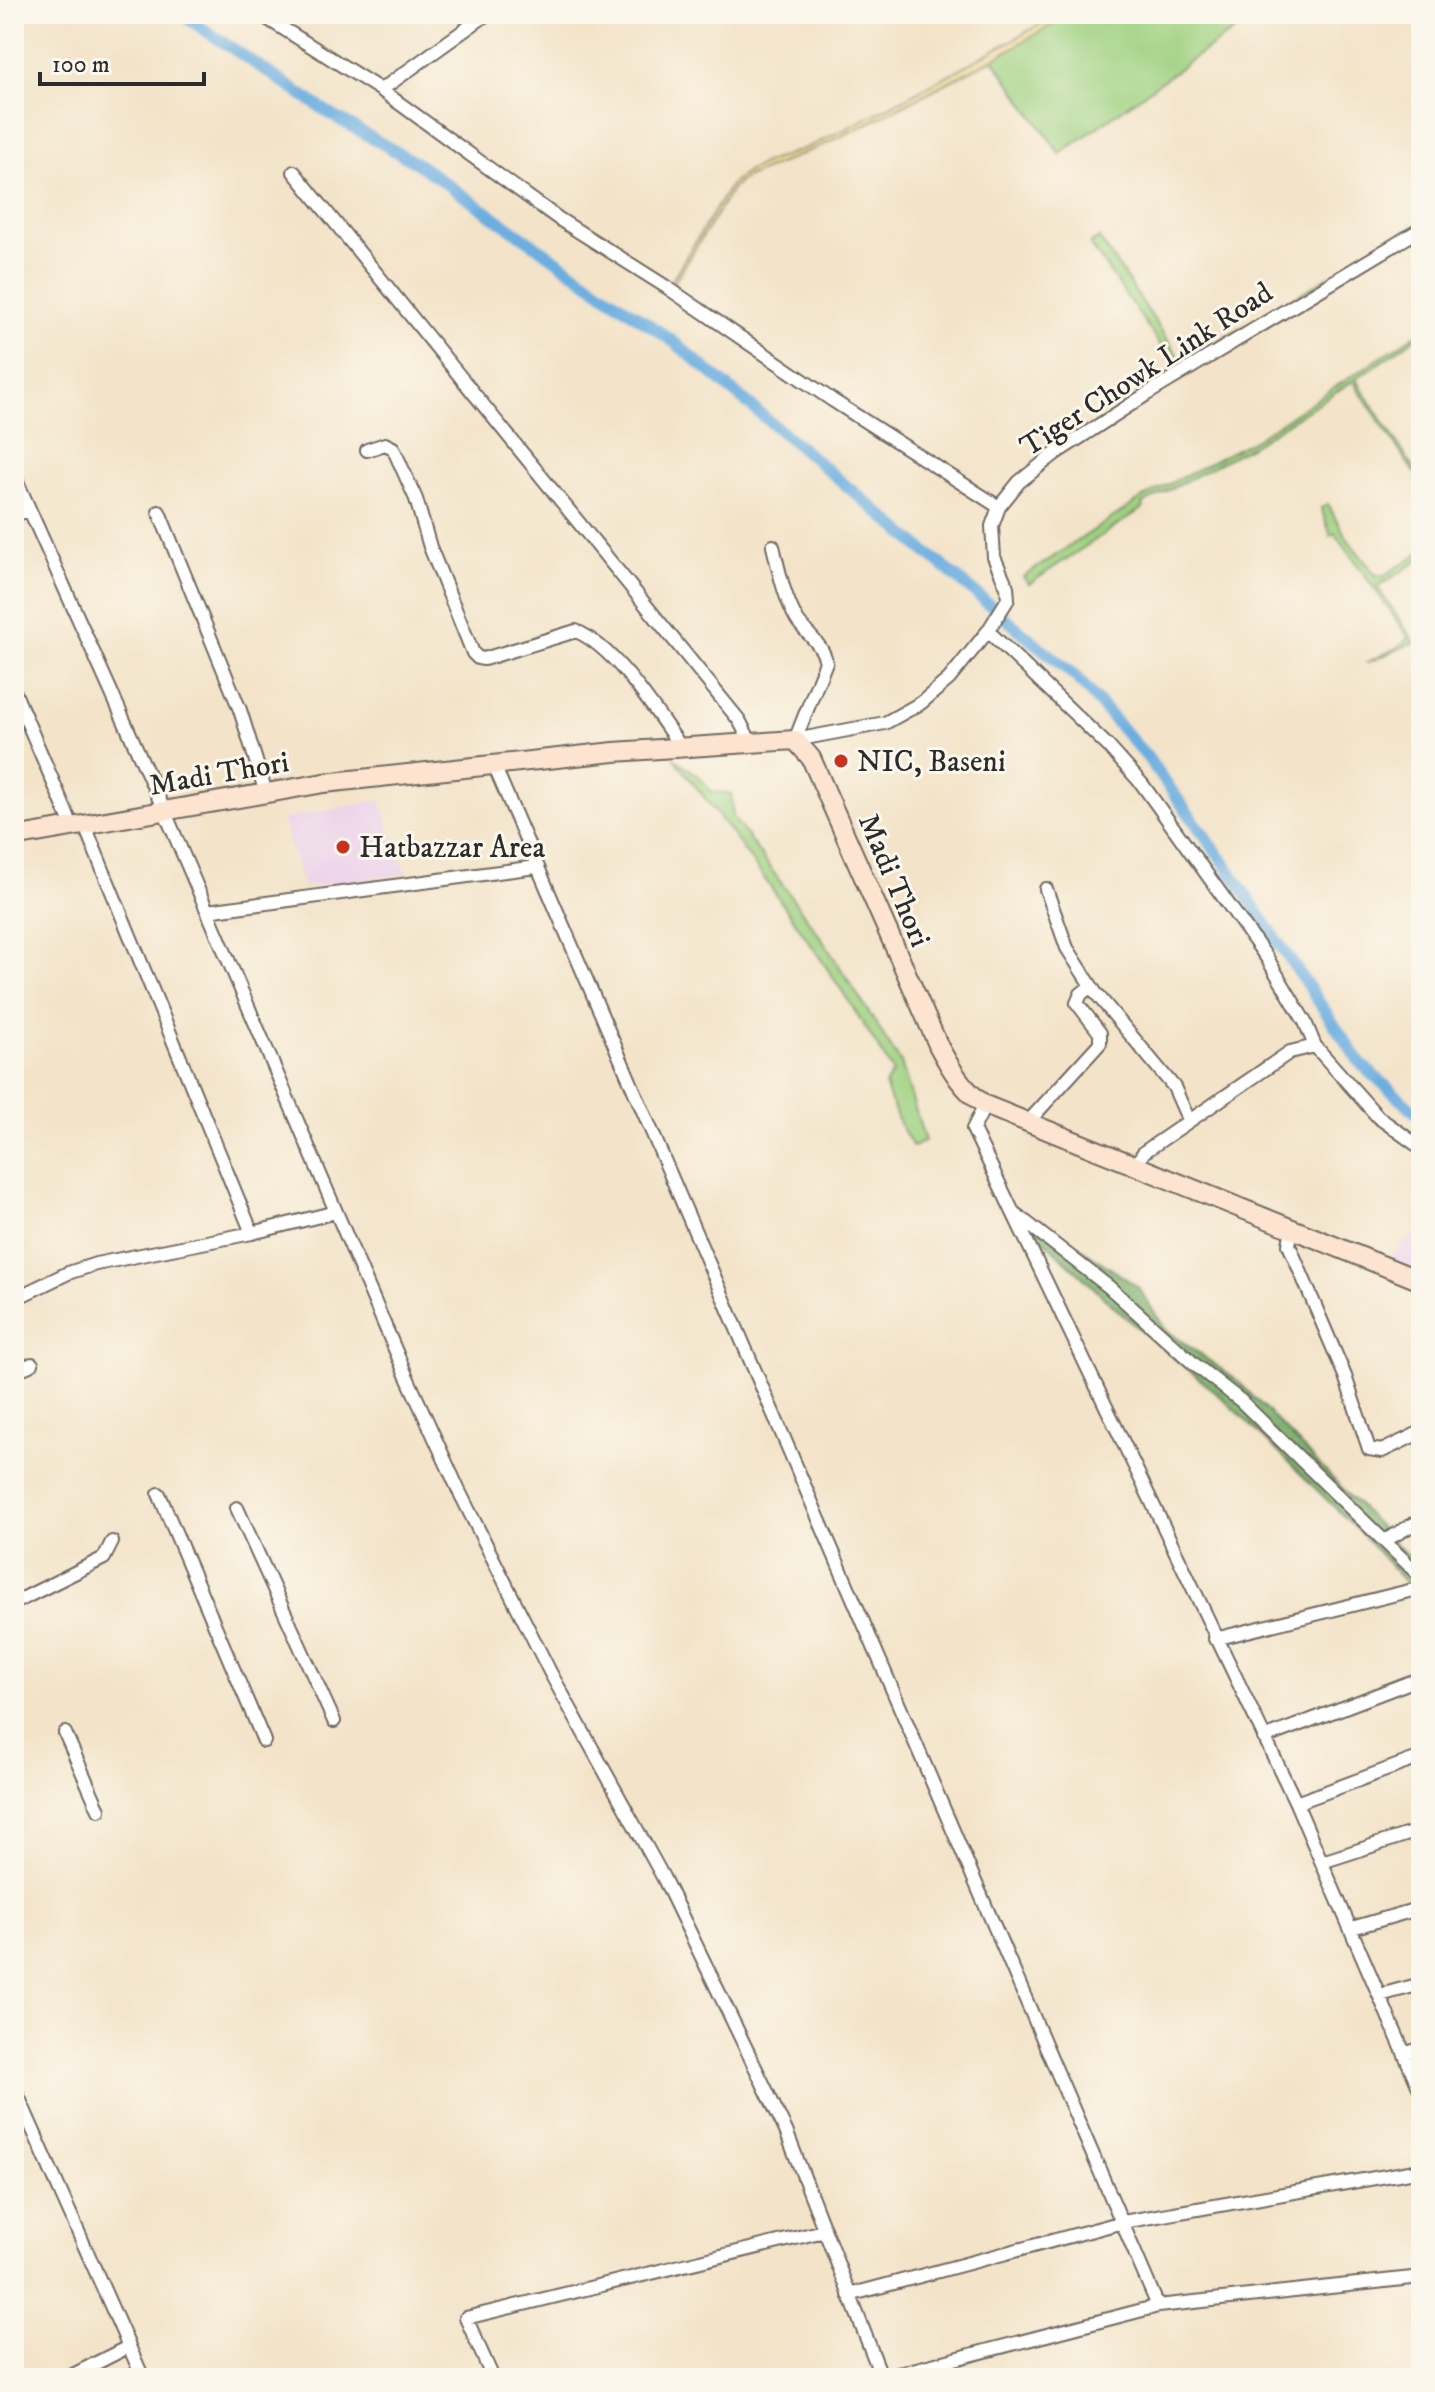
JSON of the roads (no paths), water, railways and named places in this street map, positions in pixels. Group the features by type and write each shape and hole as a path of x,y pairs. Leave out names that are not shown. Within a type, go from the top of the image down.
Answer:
{"main road":[{"name":"Madi Thori","path":"14,837 324,783 493,763 750,741 795,740 811,758 939,1047 963,1087 985,1105 1421,1281"}],"street":[{"path":"260,14 381,90 559,219 999,507 992,526 991,543 1009,593 1004,607 942,686 898,717 873,726 795,740"},
{"path":"381,90 487,14"},
{"path":"294,172 739,720 750,741"},
{"name":"Tiger Chowk Link Road","path":"999,507 1019,482 1093,428 1421,229"},
{"path":"367,450 385,444 393,448 416,499 430,547 467,639 478,658 484,659 576,631 585,634 602,647 644,695 681,747"},
{"path":"14,475 164,810 459,1491 550,1672 663,1877 786,2131 882,2378 1158,2306 1421,2277"},
{"path":"14,515 29,510"},
{"path":"159,512 240,710 266,793"},
{"path":"773,546 790,607 799,623 821,646 826,662 795,740"},
{"path":"990,626 1142,784 1267,958 1305,1022 1315,1046 1378,1117 1421,1148"},
{"path":"14,691 79,827 252,1233"},
{"path":"493,763 1158,2306"},
{"path":"207,911 536,867"},
{"path":"1046,889 1067,948 1091,986 1174,1087 1189,1121"},
{"path":"1028,1122 1100,1043 1100,1033 1077,1003 1081,994 1091,986"},
{"path":"1134,1167 1144,1152 1290,1052 1315,1046"},
{"path":"985,1105 973,1129 1296,1803 1421,2092"},
{"path":"1010,1210 1109,1287 1194,1364 1241,1401 1421,1577"},
{"path":"14,1299 68,1273 96,1264 252,1233 336,1212"},
{"path":"1292,1228 1289,1245 1345,1376 1369,1449 1382,1451 1421,1432"},
{"path":"14,1372 32,1364"},
{"path":"159,1494 264,1741"},
{"path":"237,1508 334,1721"},
{"path":"1384,1541 1421,1520"},
{"path":"14,1603 104,1558 112,1542"},
{"path":"1215,1639 1421,1588"},
{"path":"1264,1738 1421,1678"},
{"path":"65,1733 99,1810"},
{"path":"1296,1803 1421,1757"},
{"path":"1322,1862 1421,1830"},
{"path":"1352,1928 1421,1908"},
{"path":"1380,1995 1421,1984"},
{"path":"1405,2053 1421,2049"},
{"path":"14,2087 143,2378"},
{"path":"849,2295 1123,2222 1421,2170"},
{"path":"493,2378 466,2318 824,2231"},
{"path":"67,2378 128,2347"}],"waterway":[{"path":"181,14 335,117 418,164 674,342 1076,677 1147,757 1221,858 1361,1064 1421,1117"}],"place":[{"name":"NIC, Baseni","path":"841,761"},
{"name":"Hatbazzar Area","path":"343,847"}]}
